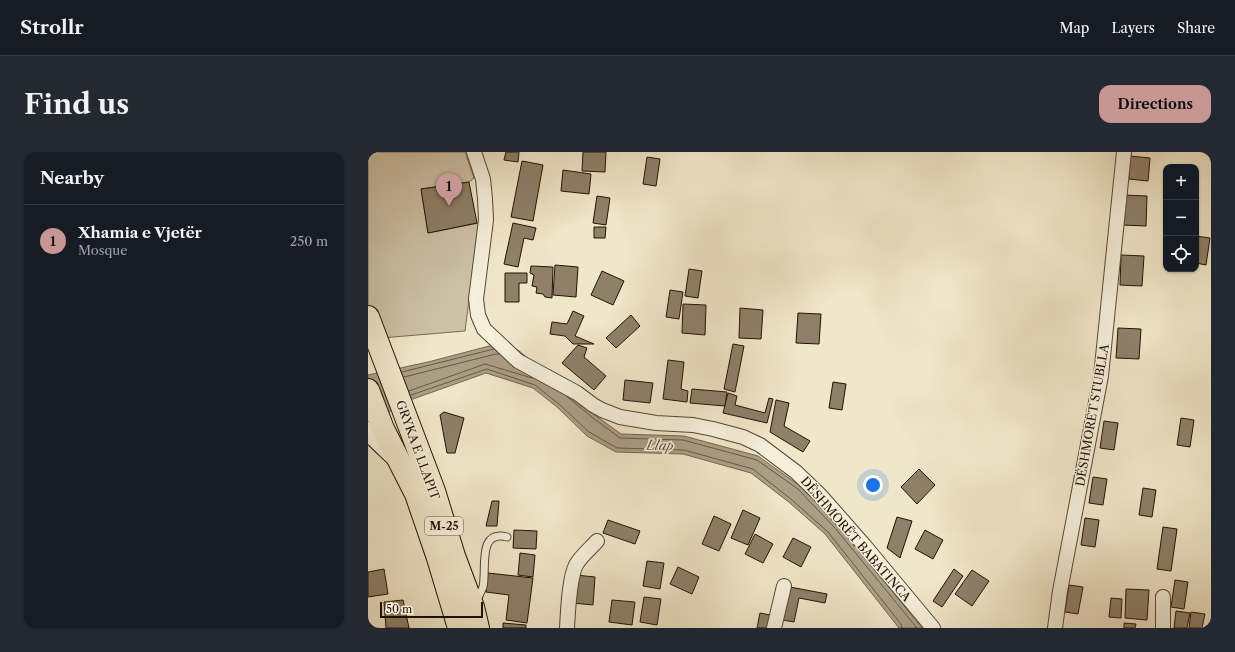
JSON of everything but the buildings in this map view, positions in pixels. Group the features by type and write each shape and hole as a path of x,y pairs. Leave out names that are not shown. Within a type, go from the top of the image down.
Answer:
{"main road":[{"name":"GRYKA E LLAPIT","path":"369,319 434,492 454,556 473,607 478,628"},
{"name":"GRYKA E LLAPIT","path":"368,390 376,436 401,462 416,494 438,558 459,628"}],"street":[{"name":"DËSHMORËT BABATINCA","path":"474,152 483,179 485,199 486,220 476,299 478,315 484,329 518,361 577,393 602,410 627,418 693,425 713,429 743,437 760,445 796,472 820,495 933,628"},
{"name":"DËSHMORËT STUBLLA","path":"1055,628 1060,591 1101,376 1124,152"},
{"path":"567,628 572,579 576,564 597,541"},
{"path":"774,628 784,586"},
{"path":"1163,597 1164,628"}],"lane":[{"path":"473,607 482,588 487,545 495,536 500,535 508,537"}],"shaded area":[{"path":"368,152 465,152 474,178 469,182 421,189 428,233 479,223 465,331 381,338 368,311"}],"water":[{"name":"Llap","path":"497,344 518,350 595,415 621,434 684,436 758,456 800,486 838,525 922,628 899,628 825,534 790,503 751,473 683,454 616,452 587,436 557,407 533,388 486,373 410,400 372,421 368,421 368,375 428,362"}],"place":[{"name":"Xhamia e Vjetër","path":"449,206"}]}
